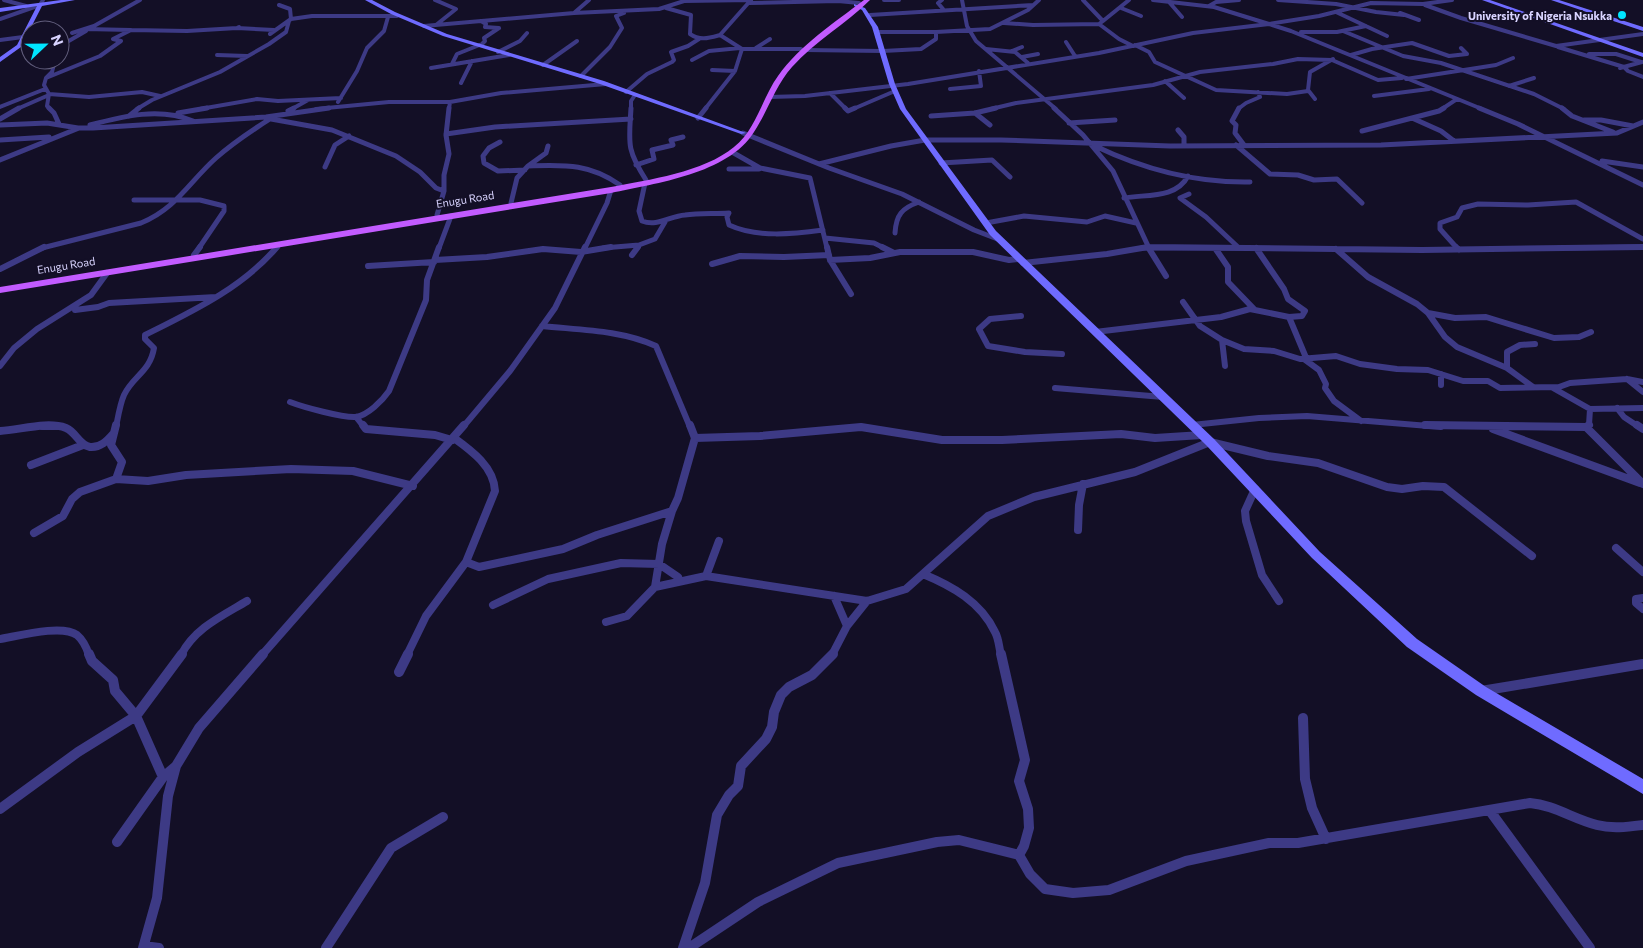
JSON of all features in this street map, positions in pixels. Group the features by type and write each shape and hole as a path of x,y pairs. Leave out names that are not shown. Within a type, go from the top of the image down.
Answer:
{"main road":[{"path":"0,10 41,2 71,0"},
{"path":"368,0 388,15 397,16 498,52 606,84 745,134"},
{"path":"1554,0 1643,30"},
{"path":"32,20 41,2"},
{"path":"0,289 107,274 611,190 690,170 738,148 782,74 803,50 861,3 870,15 894,88 903,108 941,163 1000,240 1192,425 1316,555 1412,643 1481,691 1643,787"},
{"path":"0,60 20,44"},
{"name":"Enugu Road","path":"0,289 645,181 714,158 733,148 745,134 776,78 803,50"}],"street":[{"path":"4,0 26,6"},
{"path":"72,33 85,29 140,0"},
{"path":"435,0 453,6 456,9 436,25"},
{"path":"574,13 589,0"},
{"path":"884,0 899,0"},
{"path":"942,0 938,3 943,9"},
{"path":"962,0 964,20 968,30 986,49 1044,99 1091,144 1113,171 1148,247 1166,276"},
{"path":"876,32 936,32 990,28 1003,23 1039,0"},
{"path":"1083,0 1103,20"},
{"path":"1099,24 1129,0"},
{"path":"1153,0 1209,6 1332,45 1351,56 1546,137 1643,185"},
{"path":"1209,6 1216,2 1239,0"},
{"path":"1278,0 1336,4 1376,12 1394,12 1419,20"},
{"path":"1360,0 1394,12"},
{"path":"1414,0 1461,18 1624,67 1628,72 1643,77"},
{"path":"986,49 1012,51 1026,59 1076,56 1222,29 1269,24 1373,3 1423,4 1452,0"},
{"path":"1485,0 1643,55"},
{"path":"666,8 691,15 690,34 693,38 699,39 720,35 750,1"},
{"path":"424,26 574,13 666,8 681,2 817,1 861,3"},
{"path":"0,19 41,2"},
{"path":"1169,2 1182,17"},
{"path":"129,116 137,109 160,96 220,72 286,32 290,20 290,9 279,5"},
{"path":"870,15 943,9 1033,5"},
{"path":"1121,8 1141,16"},
{"path":"581,76 591,63 620,36 622,28 616,16 631,11"},
{"path":"1336,12 1387,36"},
{"path":"270,34 290,20 312,16 388,15 384,31 367,48 357,72 336,107"},
{"path":"452,64 457,54 484,42 484,38 487,35 499,28 485,27 486,24 481,21"},
{"path":"1003,23 1033,25 1099,24 1117,38 1149,52 1156,62 1222,92 1287,94 1308,91"},
{"path":"1294,32 1327,33 1366,26"},
{"path":"85,29 187,30 238,28 274,30"},
{"path":"70,40 86,31 85,29"},
{"path":"46,78 100,56 121,41 113,39 131,30"},
{"path":"1343,31 1406,56 1441,63 1534,94 1560,106 1572,116 1617,133"},
{"path":"692,60 708,50 756,48 883,51 921,49 936,39 936,32"},
{"path":"498,52 520,41 528,33"},
{"path":"1327,33 1330,38"},
{"path":"1556,46 1643,34"},
{"path":"720,35 741,49"},
{"path":"0,40 20,38"},
{"path":"626,92 646,74 672,62 674,60 671,54 673,51 688,46 699,39"},
{"path":"756,48 770,39"},
{"path":"543,65 578,41"},
{"path":"1066,42 1076,56"},
{"path":"931,116 975,113 1044,99 1111,91 1214,70 1273,64 1292,59 1334,59 1382,47 1412,43 1450,56 1467,54 1461,48"},
{"path":"1332,45 1334,59"},
{"path":"1012,51 1022,47"},
{"path":"698,118 735,71 741,49"},
{"path":"769,97 894,88 1006,67 1038,54"},
{"path":"1580,54 1616,54 1643,62"},
{"path":"217,55 247,56"},
{"path":"431,68 509,55"},
{"path":"1573,56 1616,70 1643,62"},
{"path":"1334,59 1378,80 1405,79 1496,64 1513,58"},
{"path":"1314,99 1308,91 1310,72 1334,59"},
{"path":"461,83 472,61"},
{"path":"44,89 46,78 52,70"},
{"path":"712,70 735,71"},
{"path":"950,89 981,86 979,71"},
{"path":"1508,86 1534,78"},
{"path":"1165,81 1184,98"},
{"path":"0,124 59,124 78,128 195,122 281,115 389,102 450,102 501,93 606,84"},
{"path":"830,93 848,111 894,88"},
{"path":"44,89 49,95"},
{"path":"0,107 44,89"},
{"path":"1374,96 1429,89"},
{"path":"0,118 28,103 49,95 86,98 135,91 160,96"},
{"path":"1244,145 1234,133 1236,124 1232,121 1232,118 1244,102 1260,97 1258,92"},
{"path":"49,95 47,106 54,113 59,124"},
{"path":"635,95 631,101 629,146 636,165 645,181 639,212 641,218 646,222 665,222"},
{"path":"169,115 257,99 308,100 341,98"},
{"path":"0,269 46,246 148,220 163,213 216,158 270,119 308,100"},
{"path":"1362,131 1439,111 1457,100"},
{"path":"438,215 444,191 444,175 449,154 446,134 450,102"},
{"path":"975,113 990,125"},
{"path":"0,160 78,128 129,116 182,116 195,122"},
{"path":"1412,118 1440,131 1454,141"},
{"path":"270,119 332,130 349,136 396,156 420,172 436,188 444,191"},
{"path":"446,134 495,127 631,119"},
{"path":"1069,123 1116,120"},
{"path":"1582,120 1601,120 1633,126"},
{"path":"819,164 891,146 925,140 1001,140 1091,144 1381,145 1617,133 1642,123"},
{"path":"1178,130 1184,137 1184,145"},
{"path":"745,134 819,164 880,185 919,202 974,230 1000,240"},
{"path":"326,167 335,145 349,136"},
{"path":"0,140 25,137 54,137"},
{"path":"636,165 654,159 652,150 673,145 671,140 683,137"},
{"path":"500,142 489,148 483,156 484,164 498,171 584,166 612,178 620,185"},
{"path":"1091,144 1161,170 1234,184 1250,182"},
{"path":"1236,145 1270,174 1298,175 1314,180 1337,179 1362,203"},
{"path":"511,203 517,178 526,168 546,154 548,146"},
{"path":"732,152 744,160 764,168"},
{"path":"941,163 992,160 1010,177"},
{"path":"1595,161 1643,167"},
{"path":"729,169 764,168 810,178 829,258 851,294"},
{"path":"1124,198 1137,195 1166,195 1186,182 1188,176"},
{"path":"159,948 143,947 157,898 168,796 176,766 199,728 231,690 413,486 498,386 555,308 607,203 611,190"},
{"path":"1189,194 1182,196 1182,200 1206,218 1239,248"},
{"path":"134,200 200,200 224,206 224,211 194,255"},
{"path":"895,233 895,219 902,210 919,202"},
{"path":"1459,250 1440,229 1440,223 1456,217 1462,208 1478,204 1528,205 1576,202 1597,215 1643,238"},
{"path":"368,266 494,256 543,250 582,252 616,246 639,245 655,239 665,222 675,216 729,213 727,216 729,225 740,230 796,233 823,230"},
{"path":"356,417 380,404 389,391 426,300 426,280 451,216"},
{"path":"986,223 1024,216 1087,222 1104,216 1136,223"},
{"path":"825,238 874,243 894,254"},
{"path":"116,479 122,462 111,445 124,395 128,388 144,373 152,359 154,348 145,335 218,297 263,264 279,245"},
{"path":"632,254 639,245"},
{"path":"712,264 732,256 746,254 770,257 870,258 894,254 973,252 1021,261 1107,254 1148,247 1459,250 1643,247"},
{"path":"1215,248 1228,267 1228,282 1254,309"},
{"path":"1095,332 1221,317 1254,309 1289,317 1302,316 1306,311 1288,299 1284,289 1256,248"},
{"path":"1336,249 1368,277 1428,312 1445,337 1457,347 1507,368 1537,387 1556,389 1590,409 1643,408"},
{"path":"0,366 14,348 37,329 91,295 107,274"},
{"path":"76,306 75,310 90,309 109,303 218,297"},
{"path":"1183,302 1194,319 1222,340 1244,348 1274,351 1305,360 1319,370 1326,384 1325,388 1334,401 1363,422"},
{"path":"1428,312 1458,318 1488,317 1519,329 1561,339 1581,338 1591,332"},
{"path":"1021,316 990,320 979,329 988,346 1028,353 1062,354"},
{"path":"1289,317 1305,360"},
{"path":"542,326 625,337 648,342 656,346 695,438 678,498 662,544 655,587"},
{"path":"1222,340 1225,366"},
{"path":"1507,368 1506,352 1520,344 1536,344"},
{"path":"1305,360 1336,356 1360,364 1417,368 1463,382 1488,381 1500,388 1559,386 1570,383 1627,379 1643,382"},
{"path":"1441,374 1441,385"},
{"path":"1627,379 1643,392"},
{"path":"1566,396 1570,383"},
{"path":"1055,388 1090,390 1122,396 1163,397"},
{"path":"290,402 318,410 356,417 366,428 435,435 453,439 473,451 495,480 494,497 466,562 426,616 398,672"},
{"path":"1617,408 1624,417 1643,429"},
{"path":"1586,427 1589,424 1590,409"},
{"path":"1192,425 1286,416 1307,416 1447,428 1586,427 1643,484"},
{"path":"0,431 19,428 63,427 71,430 83,445 88,447 99,446 114,433"},
{"path":"695,438 760,436 861,427 942,440 1002,440 1121,434 1155,438 1206,439 1268,456 1318,462 1361,480 1387,487 1402,489 1423,486 1444,488 1532,556"},
{"path":"1489,427 1643,484"},
{"path":"606,622 627,616 655,587 706,576 867,601 906,589 988,516 1034,497 1135,472 1206,439"},
{"path":"31,465 83,445"},
{"path":"34,534 63,516 72,499 80,492 116,479 148,481 186,475 291,469 353,471 413,486"},
{"path":"1078,530 1079,505 1083,484"},
{"path":"1255,489 1245,511 1246,521 1262,575 1279,601"},
{"path":"466,562 479,567 564,549 597,535 672,511"},
{"path":"706,576 719,541"},
{"path":"1616,548 1643,572"},
{"path":"493,605 554,578 621,562 659,564 678,578"},
{"path":"923,574 950,585 981,610 996,633 1025,760 1020,772 1019,781 1029,804 1030,829 1026,845 1019,855"},
{"path":"834,596 847,626"},
{"path":"1643,598 1636,599 1636,603 1643,609"},
{"path":"0,809 78,752 136,716 178,660 188,642 201,629 247,601"},
{"path":"683,948 706,880 716,815 730,792 738,786 741,766 766,739 772,727 774,712 782,695 789,687 812,675 824,665 836,651 847,626 867,601"},
{"path":"0,639 46,631 67,632 77,636 85,645 92,661 113,680 115,691 136,716 163,777"},
{"path":"1481,691 1643,664"},
{"path":"1303,718 1304,779 1312,808 1326,839"},
{"path":"117,842 163,777 176,766"},
{"path":"689,948 758,902 838,863 902,849 920,848 937,842 959,840 1019,855 1030,874 1045,889 1073,894 1109,890 1186,861 1269,844 1298,843 1326,839 1530,803 1543,803 1574,817 1608,827 1643,825"},
{"path":"1490,811 1590,948"},
{"path":"326,948 391,848 443,816"}],"place":[{"name":"University of Nigeria Nsukka","path":"1622,15"}]}
